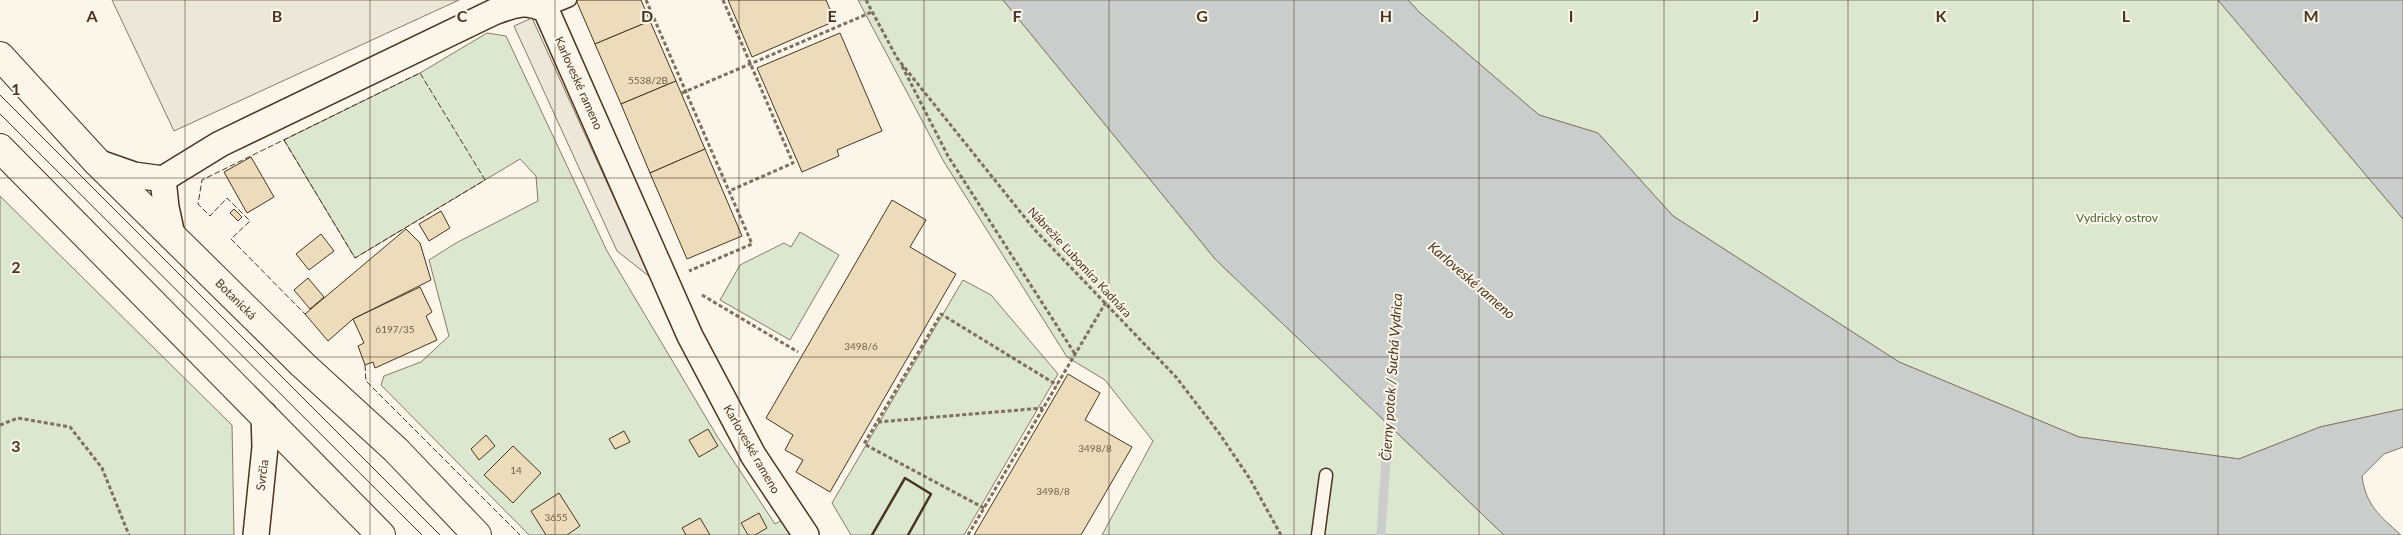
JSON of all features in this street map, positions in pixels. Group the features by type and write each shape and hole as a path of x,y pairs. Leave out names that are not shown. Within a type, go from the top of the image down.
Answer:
{"main road":[{"name":"Botanická","path":"0,56 97,162 303,365 396,450 477,535"},
{"path":"0,148 382,535"}],"street":[{"path":"97,162 134,175 163,179 220,144 494,12 518,3 534,2 546,10"},
{"name":"Karloveské rameno","path":"546,10 690,336 753,455 806,535"},
{"path":"163,179 172,235"},
{"name":"Svrčia","path":"256,535 265,447 264,414"}],"lane":[{"path":"546,10 570,0"},
{"path":"1318,535 1326,475"}],"path":[{"path":"644,0 752,244 684,273"},
{"path":"723,0 794,163 729,191"},
{"name":"Nábrežie Ľubomíra Kadnára","path":"866,0 897,58 1034,229 1176,377 1219,433 1250,479 1281,535"},
{"path":"684,93 872,12"},
{"path":"897,58 948,156 1075,354"},
{"path":"700,294 798,352"},
{"path":"968,535 1106,302"},
{"path":"984,508 864,444 941,314 1057,385"},
{"path":"877,422 1044,408"},
{"path":"0,425 18,418 70,427 102,468 129,535"}],"green space":[{"path":"858,0 1003,0 1216,260 1504,535 1102,535 1153,441 1105,380 1067,357 944,162"},
{"name":"Vydrický ostrov","path":"1408,0 2218,0 2403,219 2403,409 2320,427 2239,459 2079,437 1899,362 1673,216 1598,133 1539,115 1419,12"},
{"path":"487,33 506,36 607,251 717,436 775,524 782,520 792,535 529,535 381,385 384,376 421,362 449,336 429,260 456,243 538,201 536,176 520,159 355,258 284,140 420,73"},
{"path":"0,196 232,425 234,535 0,535"},
{"path":"800,232 839,255 790,340 720,300 740,265 784,243 791,247"},
{"path":"963,280 991,295 1058,374 964,535 851,535 832,503"}],"shaded area":[{"path":"112,0 459,0 174,131"},
{"path":"532,18 650,277 617,251 514,26"}],"water":[{"path":"1003,0 1408,0 1419,12 1539,115 1598,133 1673,216 1899,362 2079,437 2239,459 2320,427 2403,409 2403,447 2384,454 2362,476 2367,495 2375,510 2401,535 1504,535 1216,260"},
{"path":"2218,0 2403,0 2403,219"}],"building":[{"path":"576,0 641,0 650,21 595,44"},
{"path":"728,0 826,0 835,21 752,57"},
{"path":"650,21 676,81 621,104 595,44"},
{"path":"840,33 882,131 837,150 839,156 802,172 757,68"},
{"path":"676,81 705,149 650,173 621,104"},
{"path":"705,149 742,236 687,259 650,173"},
{"path":"251,157 274,197 247,213 224,172"},
{"path":"892,200 926,220 910,247 956,274 830,492 796,472 803,460 785,450 793,435 766,418"},
{"path":"234,209 242,217 238,221 230,213"},
{"path":"441,211 450,228 429,241 419,224"},
{"path":"406,229 420,243 431,280 353,319 328,341 305,314"},
{"path":"321,234 334,251 309,270 296,254"},
{"path":"308,278 324,297 310,309 294,290"},
{"path":"420,287 432,312 426,316 437,340 375,368 373,362 365,365 358,346 364,343 353,319"},
{"path":"1068,374 1100,393 1085,420 1132,447 1081,535 974,535"},
{"path":"708,429 718,446 699,457 689,440"},
{"path":"624,431 630,442 615,449 609,439"},
{"path":"486,435 495,446 479,460 471,449"},
{"path":"513,446 541,473 513,503 484,475"},
{"path":"559,493 580,526 567,535 546,535 531,511"},
{"path":"759,513 767,528 755,535 748,535 741,523"},
{"path":"700,518 710,535 686,535 682,528"}],"waterway":[{"name":"Čierny potok / Suchá Vydrica","path":"1381,535 1389,413"}],"tram line":[{"path":"0,95 440,535"},
{"path":"0,114 422,535"}],"fence":[{"path":"284,140 355,258 485,180 420,73 202,180 198,204 210,216 227,198 250,221 231,239 305,314"},
{"path":"365,365 366,381 520,535"}],"wall":[{"path":"872,535 905,478 931,494 908,535"}]}
